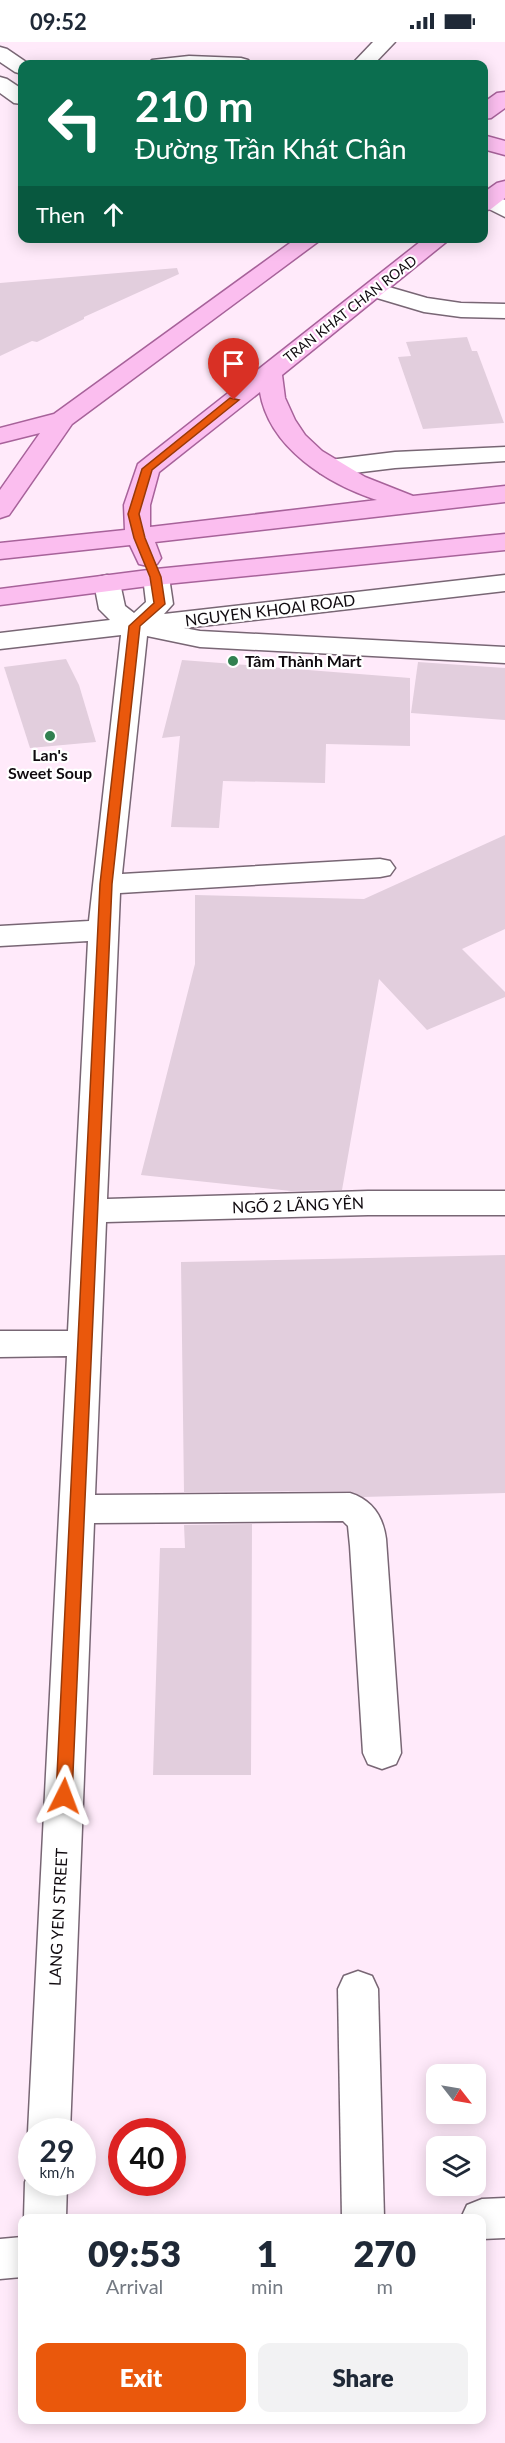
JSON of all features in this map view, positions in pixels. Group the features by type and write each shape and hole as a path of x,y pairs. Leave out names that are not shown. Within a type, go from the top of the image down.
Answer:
{"main road":[{"path":"488,110 505,98"},
{"path":"488,143 505,148"},
{"path":"0,510 24,472 63,419 305,243"},
{"name":"TRAN KHAT CHAN ROAD","path":"156,577 139,538 134,514 147,469 434,243"},
{"path":"269,372 275,406 284,425 297,442 330,468 366,489 413,502"},
{"path":"0,436 63,419"},
{"path":"0,550 139,538 413,502 505,494"},
{"path":"0,597 156,577 505,542"}],"street":[{"path":"366,60 385,42"},
{"path":"0,53 18,67"},
{"path":"0,79 18,72"},
{"path":"0,83 18,95"},
{"path":"375,290 424,305 460,310 505,311"},
{"path":"330,468 395,460 505,454"},
{"path":"135,626 160,604 156,577"},
{"path":"107,583 112,609 135,626 200,639 505,655"},
{"name":"NGUYEN KHOAI ROAD","path":"0,641 505,583"},
{"name":"LANG YEN STREET","path":"50,2118 106,884 135,626"},
{"path":"106,884 380,868"},
{"path":"0,936 104,930"},
{"name":"NGÕ 2 LÃNG YÊN","path":"91,1211 368,1203 505,1203"},
{"path":"0,1344 85,1343"},
{"path":"77,1509 350,1507 361,1513 365,1523 369,1553 382,1753"},
{"path":"358,1989 363,2214"},
{"path":"45,2214 46,2196"},
{"path":"486,2219 505,2218"},
{"path":"0,2259 18,2257"}],"building":[{"path":"177,268 179,274 84,317 37,342 32,341 0,356 0,283"},
{"path":"467,337 472,351 477,351 504,423 423,429 398,357 411,356 406,342"},
{"path":"66,659 79,685 96,742 30,748 4,667"},
{"path":"182,660 410,678 410,746 326,744 325,783 223,781 219,828 171,827 180,736 162,738"},
{"path":"418,662 505,668 505,720 411,713"},
{"path":"505,835 505,929 462,949 505,992 505,997 427,1030 379,979 342,1190 291,1191 141,1175 195,964 195,895 364,899"},
{"path":"505,1255 505,1493 363,1497 350,1491 184,1492 181,1262"},
{"path":"252,1524 251,1775 153,1775 160,1548 185,1548 184,1525"}],"place":[{"name":"Tâm Thành Mart","path":"233,661"},
{"name":"Lan's Sweet Soup","path":"50,736"}],"route":[{"path":"64,1796 106,884 135,626 160,604 156,577 139,538 134,514 147,469 234,400"}]}
